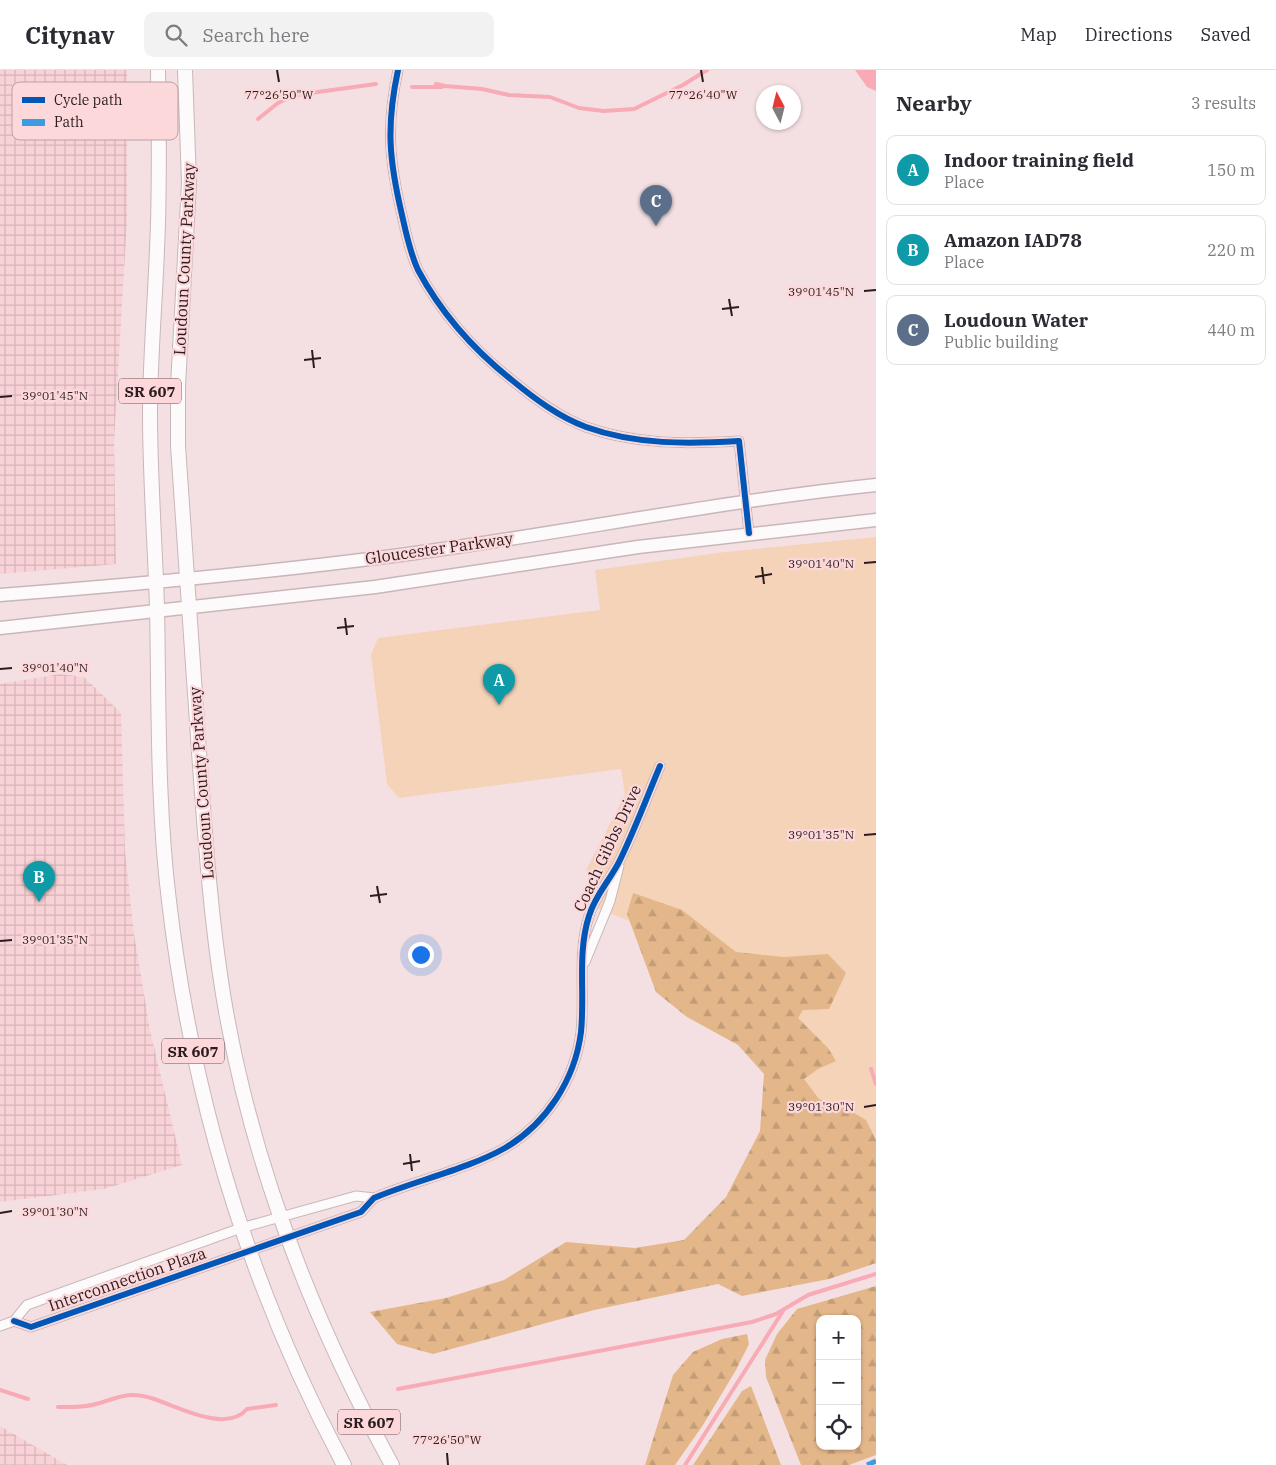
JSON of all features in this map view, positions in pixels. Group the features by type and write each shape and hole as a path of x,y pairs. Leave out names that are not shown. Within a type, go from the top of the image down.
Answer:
{"main road":[{"name":"Loudoun County Parkway","path":"185,70 188,183 178,412 188,608 206,863 224,995 241,1079 260,1152 281,1218 328,1337 392,1465"},
{"name":"Loudoun County Parkway","path":"159,140 159,181 150,415 162,814 173,937 186,1019 213,1138 241,1228 298,1371 344,1465"},
{"name":"Gloucester Parkway","path":"0,595 187,581 394,556 745,501 876,485"},
{"name":"Gloucester Parkway","path":"0,628 375,587 628,548 876,520"}],"street":[{"path":"398,70 389,118 392,171 406,232 418,268 439,304 482,356 556,413 586,427 626,438 663,443 739,441 749,533"},
{"name":"Coach Gibbs Drive","path":"249,1252 361,1212 374,1198 503,1149 535,1126 560,1093 576,1060 582,1022 582,949 588,916 596,898 619,861 660,766"},
{"name":"Coach Gibbs Drive","path":"582,969 610,901 619,861"},
{"name":"Coach Gibbs Drive","path":"241,1228 356,1196 374,1198"},
{"name":"Interconnection Plaza","path":"0,1326 14,1321 27,1305 241,1228"},
{"name":"Interconnection Plaza","path":"14,1321 31,1327 249,1252"}],"shaded area":[{"path":"0,70 127,70 127,82 12,82 12,140 127,140 127,220 114,441 116,564 0,574"},
{"path":"855,70 876,70 876,91 867,87"},
{"path":"876,537 876,1187 637,924 584,903 598,874 586,870 625,795 621,769 399,798 387,784 371,655 378,638 600,610 595,570 725,552"},
{"path":"60,674 84,677 121,713 125,851 134,934 150,1030 182,1165 104,1189 0,1202 0,684"},
{"path":"0,1426 67,1465 0,1465"}],"green space":[{"path":"633,893 682,910 736,952 784,957 828,954 846,973 829,1009 803,1010 798,1018 828,1048 836,1061 818,1069 804,1079 819,1099 842,1106 866,1120 876,1140 876,1263 829,1279 742,1296 718,1284 594,1310 433,1354 397,1344 370,1312 446,1298 504,1280 566,1242 635,1248 684,1240 726,1197 760,1131 764,1074 738,1045 687,1017 656,992 627,914"},
{"path":"876,1286 876,1455 849,1465 801,1465 766,1377 765,1360 777,1334 797,1309"},
{"path":"747,1334 749,1344 736,1370 703,1425 675,1465 645,1465 673,1375 693,1352 722,1339"},
{"path":"751,1386 781,1465 693,1465 742,1391"}],"waterway":[{"path":"436,84 482,89 509,95 550,97 579,108 604,111 634,109 683,85 707,70"},
{"path":"258,119 278,103 296,95 376,84"},
{"path":"412,87 442,87"},
{"path":"871,1069 876,1084"},
{"path":"398,1389 752,1322 776,1314 808,1295 876,1274"},
{"path":"685,1465 783,1311"},
{"path":"0,1390 28,1399"},
{"path":"58,1407 86,1406 123,1396 135,1395 151,1398 201,1416 227,1419 238,1416 247,1409 276,1405"}],"marked path":[{"path":"867,1465 876,1461"}],"cycle path":[{"path":"398,70 391,126 394,177 408,243 415,263 427,286 448,316 485,357 521,388 557,413 576,423 605,433 643,440 681,443 739,441 749,533"},
{"path":"14,1321 31,1327 361,1212 374,1198 458,1169 505,1148 520,1138 556,1099 572,1067 578,1050 581,1032 583,944 589,916 599,894 620,860 660,766"}],"place":[{"name":"Loudoun Water","path":"656,226"},
{"name":"Indoor training field","path":"499,705"},
{"name":"Amazon IAD78","path":"39,902"}]}
